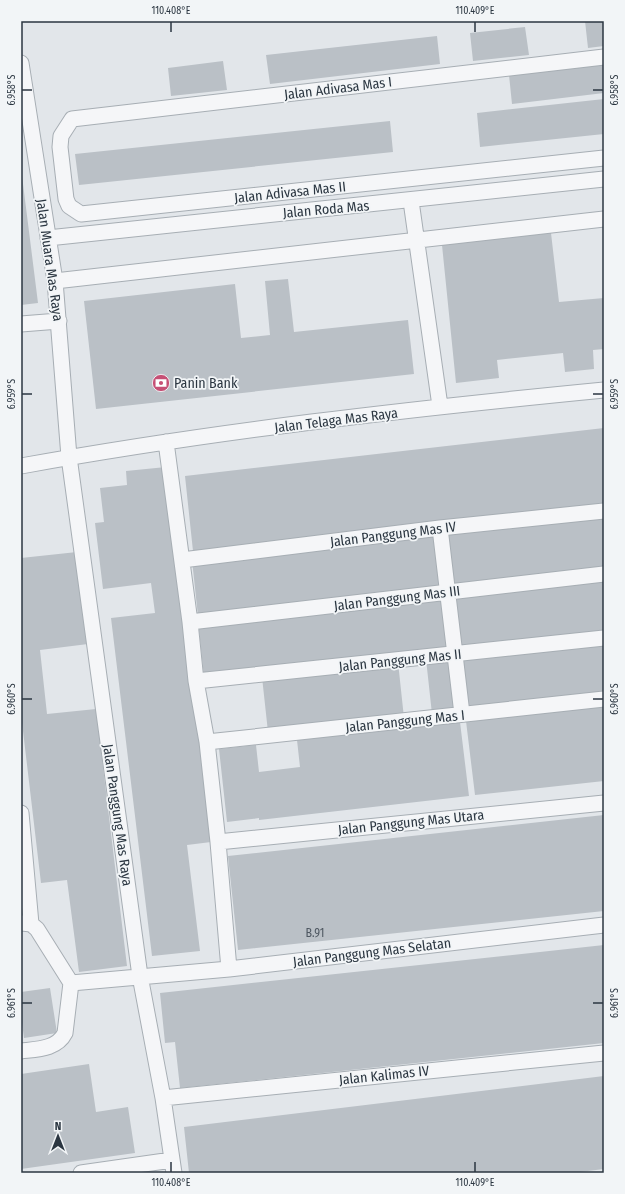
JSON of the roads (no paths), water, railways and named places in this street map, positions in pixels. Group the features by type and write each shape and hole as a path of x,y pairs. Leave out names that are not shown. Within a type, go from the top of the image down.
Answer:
{"street":[{"name":"Jalan Adivasa Mas I","path":"72,119 604,57"},
{"name":"Jalan Muara Mas Raya","path":"21,63 55,281 69,457"},
{"name":"Jalan Adivasa Mas II","path":"72,119 61,136 60,147 64,189 69,206 81,214 604,158"},
{"name":"Jalan Roda Mas","path":"48,238 604,180"},
{"path":"411,201 418,239 440,406"},
{"path":"55,281 604,219"},
{"path":"21,324 59,322"},
{"name":"Jalan Telaga Mas Raya","path":"21,466 166,442 440,406 604,390"},
{"path":"166,442 190,622 196,681 207,742 218,842 229,969"},
{"name":"Jalan Panggung Mas Raya","path":"69,457 140,976 163,1098 173,1166"},
{"name":"Jalan Panggung Mas IV","path":"182,560 440,528 604,511"},
{"path":"440,528 462,714"},
{"name":"Jalan Panggung Mas III","path":"190,622 604,574"},
{"name":"Jalan Panggung Mas II","path":"196,681 604,638"},
{"name":"Jalan Panggung Mas I","path":"207,742 604,699"},
{"name":"Jalan Panggung Mas Utara","path":"218,842 604,803"},
{"path":"21,1052 55,1045 62,1040 65,1033 71,983 37,929 26,923 22,823"},
{"name":"Jalan Panggung Mas Selatan","path":"71,983 229,969 604,925"},
{"name":"Jalan Kalimas IV","path":"163,1098 604,1053"},
{"path":"81,1173 173,1166"}],"place":[{"name":"Panin Bank","path":"161,383"}]}
